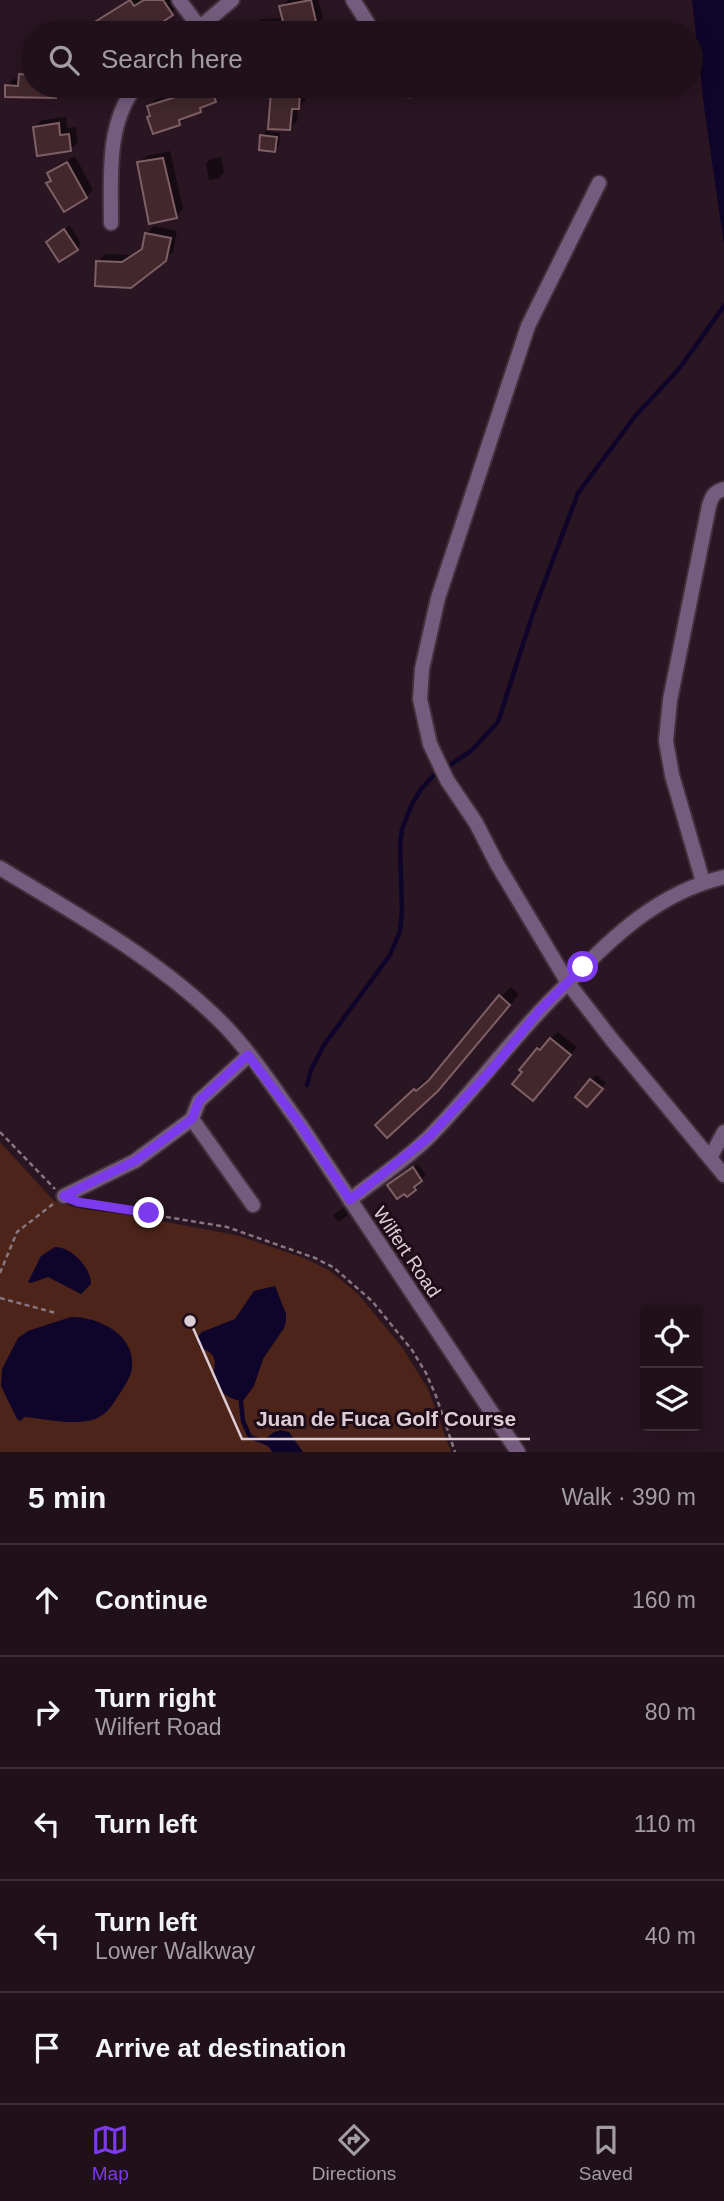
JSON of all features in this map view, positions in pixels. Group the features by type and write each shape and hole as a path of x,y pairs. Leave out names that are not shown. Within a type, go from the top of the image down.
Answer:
{"street":[{"path":"179,0 192,21"},
{"path":"208,21 232,0"},
{"path":"354,0 367,21"},
{"path":"111,223 111,174 116,125 128,98"},
{"path":"599,183 528,326 439,598 422,669 420,699 430,744 447,780 476,823 497,864 568,983 724,1175"},
{"path":"703,882 672,775 666,741 670,700 709,506 712,496 724,489"},
{"name":"Wilfert Road","path":"0,868 121,943 176,982 225,1026 299,1123 519,1452"},
{"path":"350,1200 428,1138 493,1068 539,1011 624,927 660,903 703,882 724,877"},
{"path":"64,1196 135,1161 192,1119 199,1101 248,1055"},
{"path":"192,1119 253,1205"},
{"path":"710,1158 724,1132"}],"path":[{"path":"0,1132 31,1162 47,1183 64,1196 78,1202 227,1227 333,1266 372,1301 412,1350 436,1396 455,1452"},
{"path":"0,1273 17,1232 64,1196"},
{"path":"0,1298 56,1313"}],"shaded area":[{"path":"692,0 724,0 724,244 703,96 703,21 694,21"},
{"path":"0,1142 54,1201 81,1209 236,1235 304,1258 330,1271 358,1294 402,1347 428,1389 451,1452 0,1452"},
{"path":"55,1247 74,1254 88,1271 91,1284 81,1294 48,1277 28,1282 41,1256"},
{"path":"275,1286 286,1314 284,1328 263,1359 254,1386 243,1401 233,1399 219,1389 214,1373 214,1358 199,1347 198,1336 235,1319 254,1291"},
{"path":"71,1317 104,1324 122,1338 132,1357 128,1380 110,1408 95,1419 69,1422 25,1417 20,1421 1,1386 2,1369 18,1338 28,1331"},
{"path":"281,1430 289,1432 303,1452 272,1452 263,1444 262,1441"}],"building":[{"path":"130,0 134,6 144,0 163,0 173,15 164,21 96,21"},
{"path":"311,0 316,21 283,21 279,6"},
{"path":"21,74 21,97 5,97 5,85 18,86"},
{"path":"172,98 215,98 216,102 200,108 201,112 179,120 180,125 153,134 147,117 150,116 147,106"},
{"path":"270,98 300,98 299,109 292,109 290,130 268,129"},
{"path":"59,123 60,135 69,134 71,151 37,156 33,127"},
{"path":"260,135 277,137 275,152 259,150"},
{"path":"163,158 177,218 149,224 137,162"},
{"path":"67,162 87,198 64,212 46,183 51,181 47,173"},
{"path":"64,229 78,250 59,262 46,242"},
{"path":"145,233 171,238 166,261 131,288 95,286 96,261 122,262 142,249"},
{"path":"499,995 510,1005 438,1091 387,1138 375,1125 414,1089 416,1091 429,1080"},
{"path":"550,1038 571,1055 533,1101 512,1084 522,1072 519,1070 537,1048 540,1050"},
{"path":"590,1079 603,1089 587,1107 575,1097"},
{"path":"413,1167 422,1181 407,1197 404,1194 397,1199 387,1185"}],"waterway":[{"path":"307,1085 311,1070 324,1045 390,955 400,931 400,844 402,829 412,804 433,776 471,751 498,722 534,610 578,493 636,415 679,369 724,306"},
{"path":"241,1402 243,1421 250,1437 262,1441"}],"place":[{"name":"Juan de Fuca Golf Course","path":"190,1321"}],"route":[{"path":"149,1213 78,1202 64,1196 135,1161 192,1119 199,1101 248,1055 299,1123 350,1200 428,1138 493,1068 539,1011 583,967"}]}
